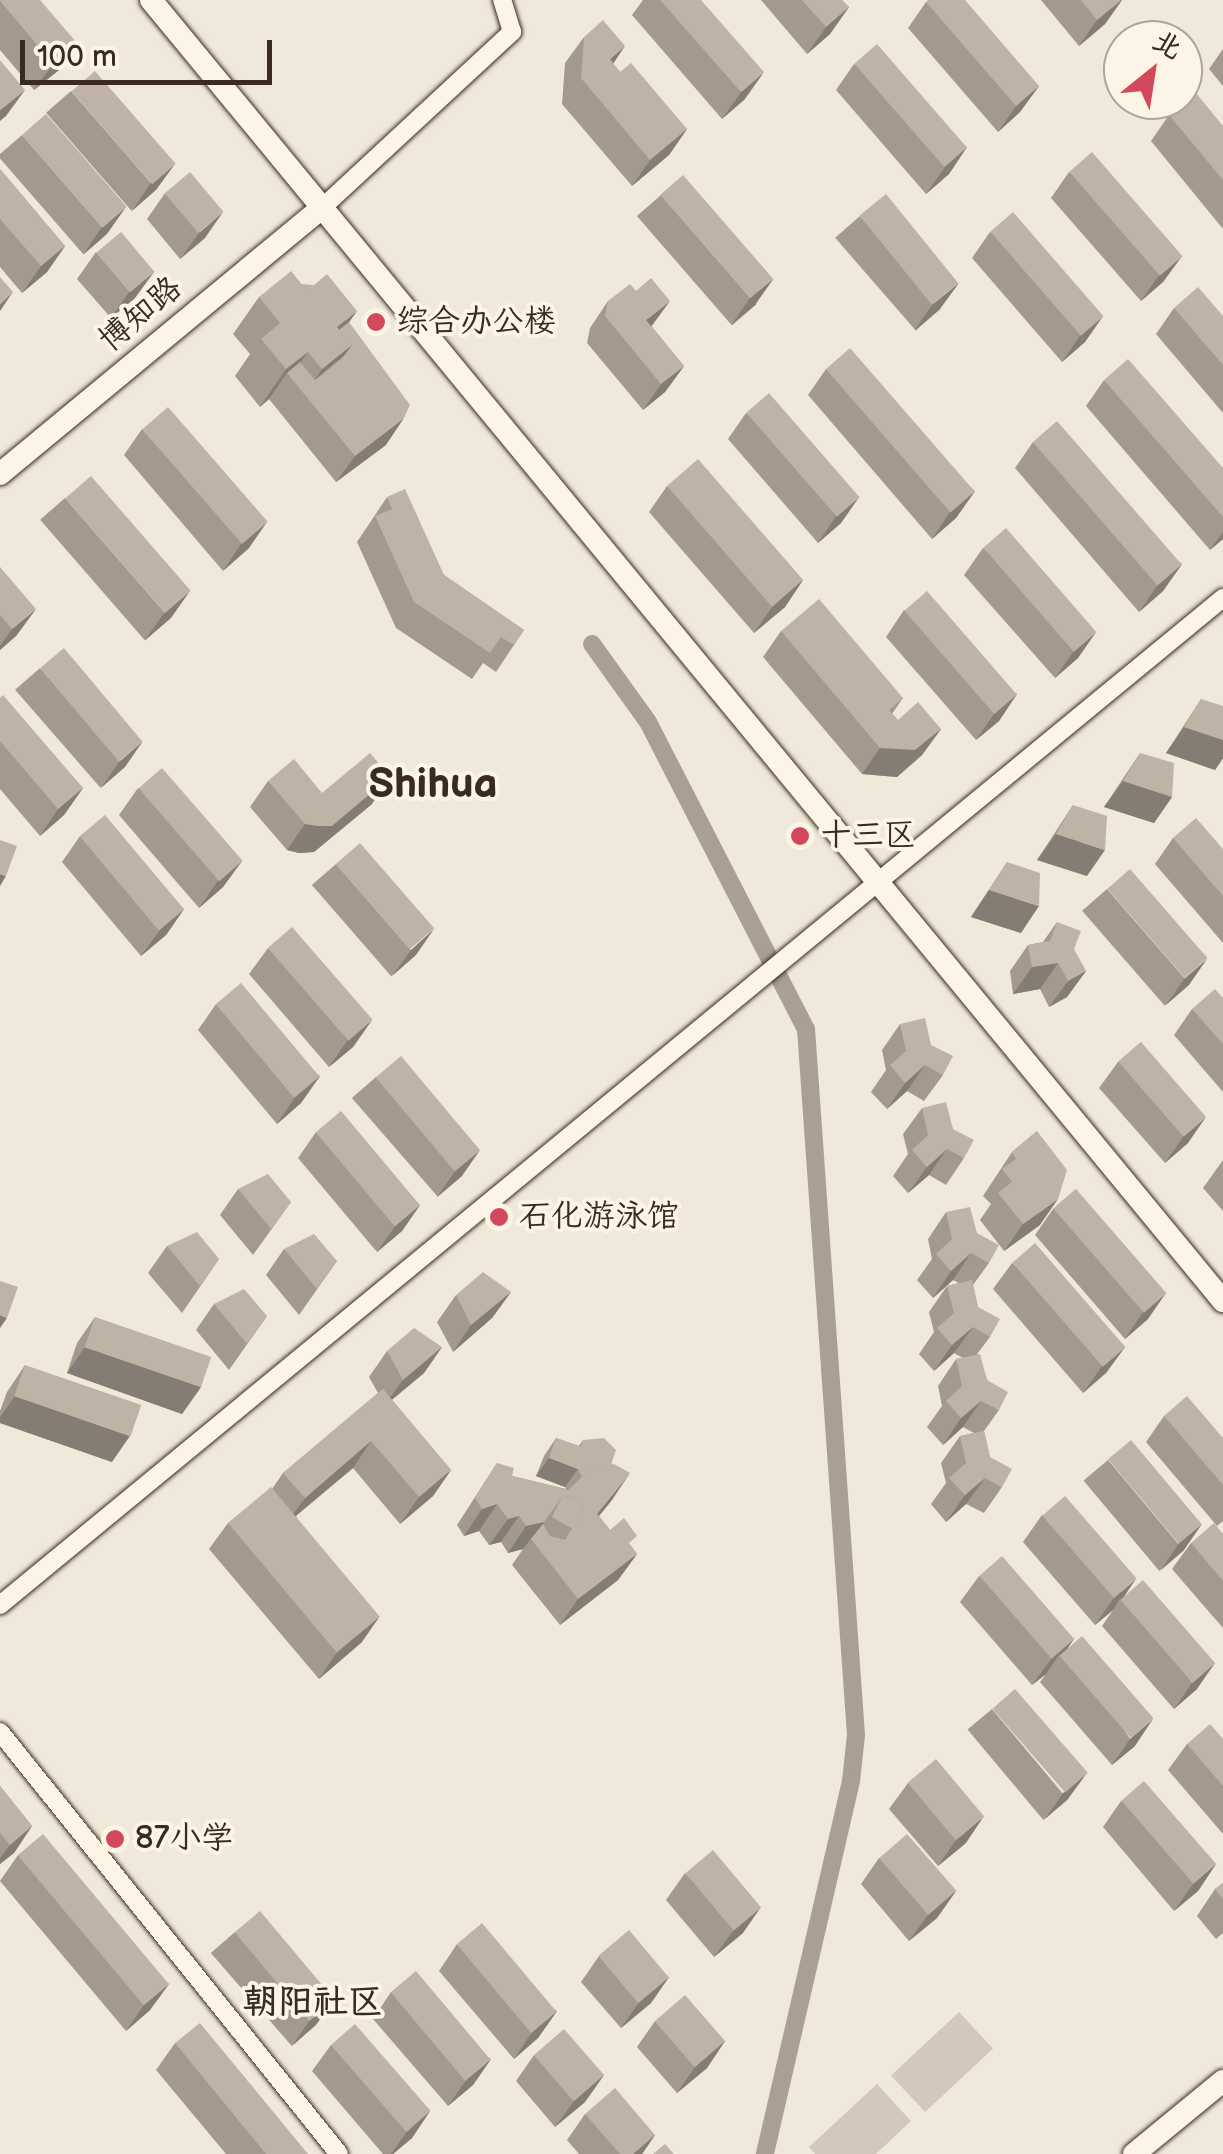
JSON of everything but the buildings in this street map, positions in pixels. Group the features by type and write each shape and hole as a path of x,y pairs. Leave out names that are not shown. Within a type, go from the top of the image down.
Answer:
{"street":[{"path":"151,0 1223,1302"},
{"path":"323,207 512,32 502,0"},
{"name":"博知路","path":"0,474 323,207"},
{"path":"0,1604 399,1270 879,883 1223,598"},
{"path":"0,1732 338,2154"},
{"path":"1134,2154 1223,2081"}],"shaded area":[{"path":"959,2012 993,2049 925,2112 891,2075"},
{"path":"877,2084 911,2121 876,2154 815,2154 809,2147"}],"waterway":[{"path":"592,644 648,722 806,1029 856,1735 851,1781 765,2154"}],"place":[{"name":"综合办公楼","path":"376,322"},
{"name":"十三区","path":"800,836"},
{"name":"石化游泳馆","path":"499,1217"},
{"name":"87小学","path":"115,1839"}],"district":[{"name":"Shihua","path":"433,785"},
{"name":"朝阳社区","path":"313,2003"}]}
